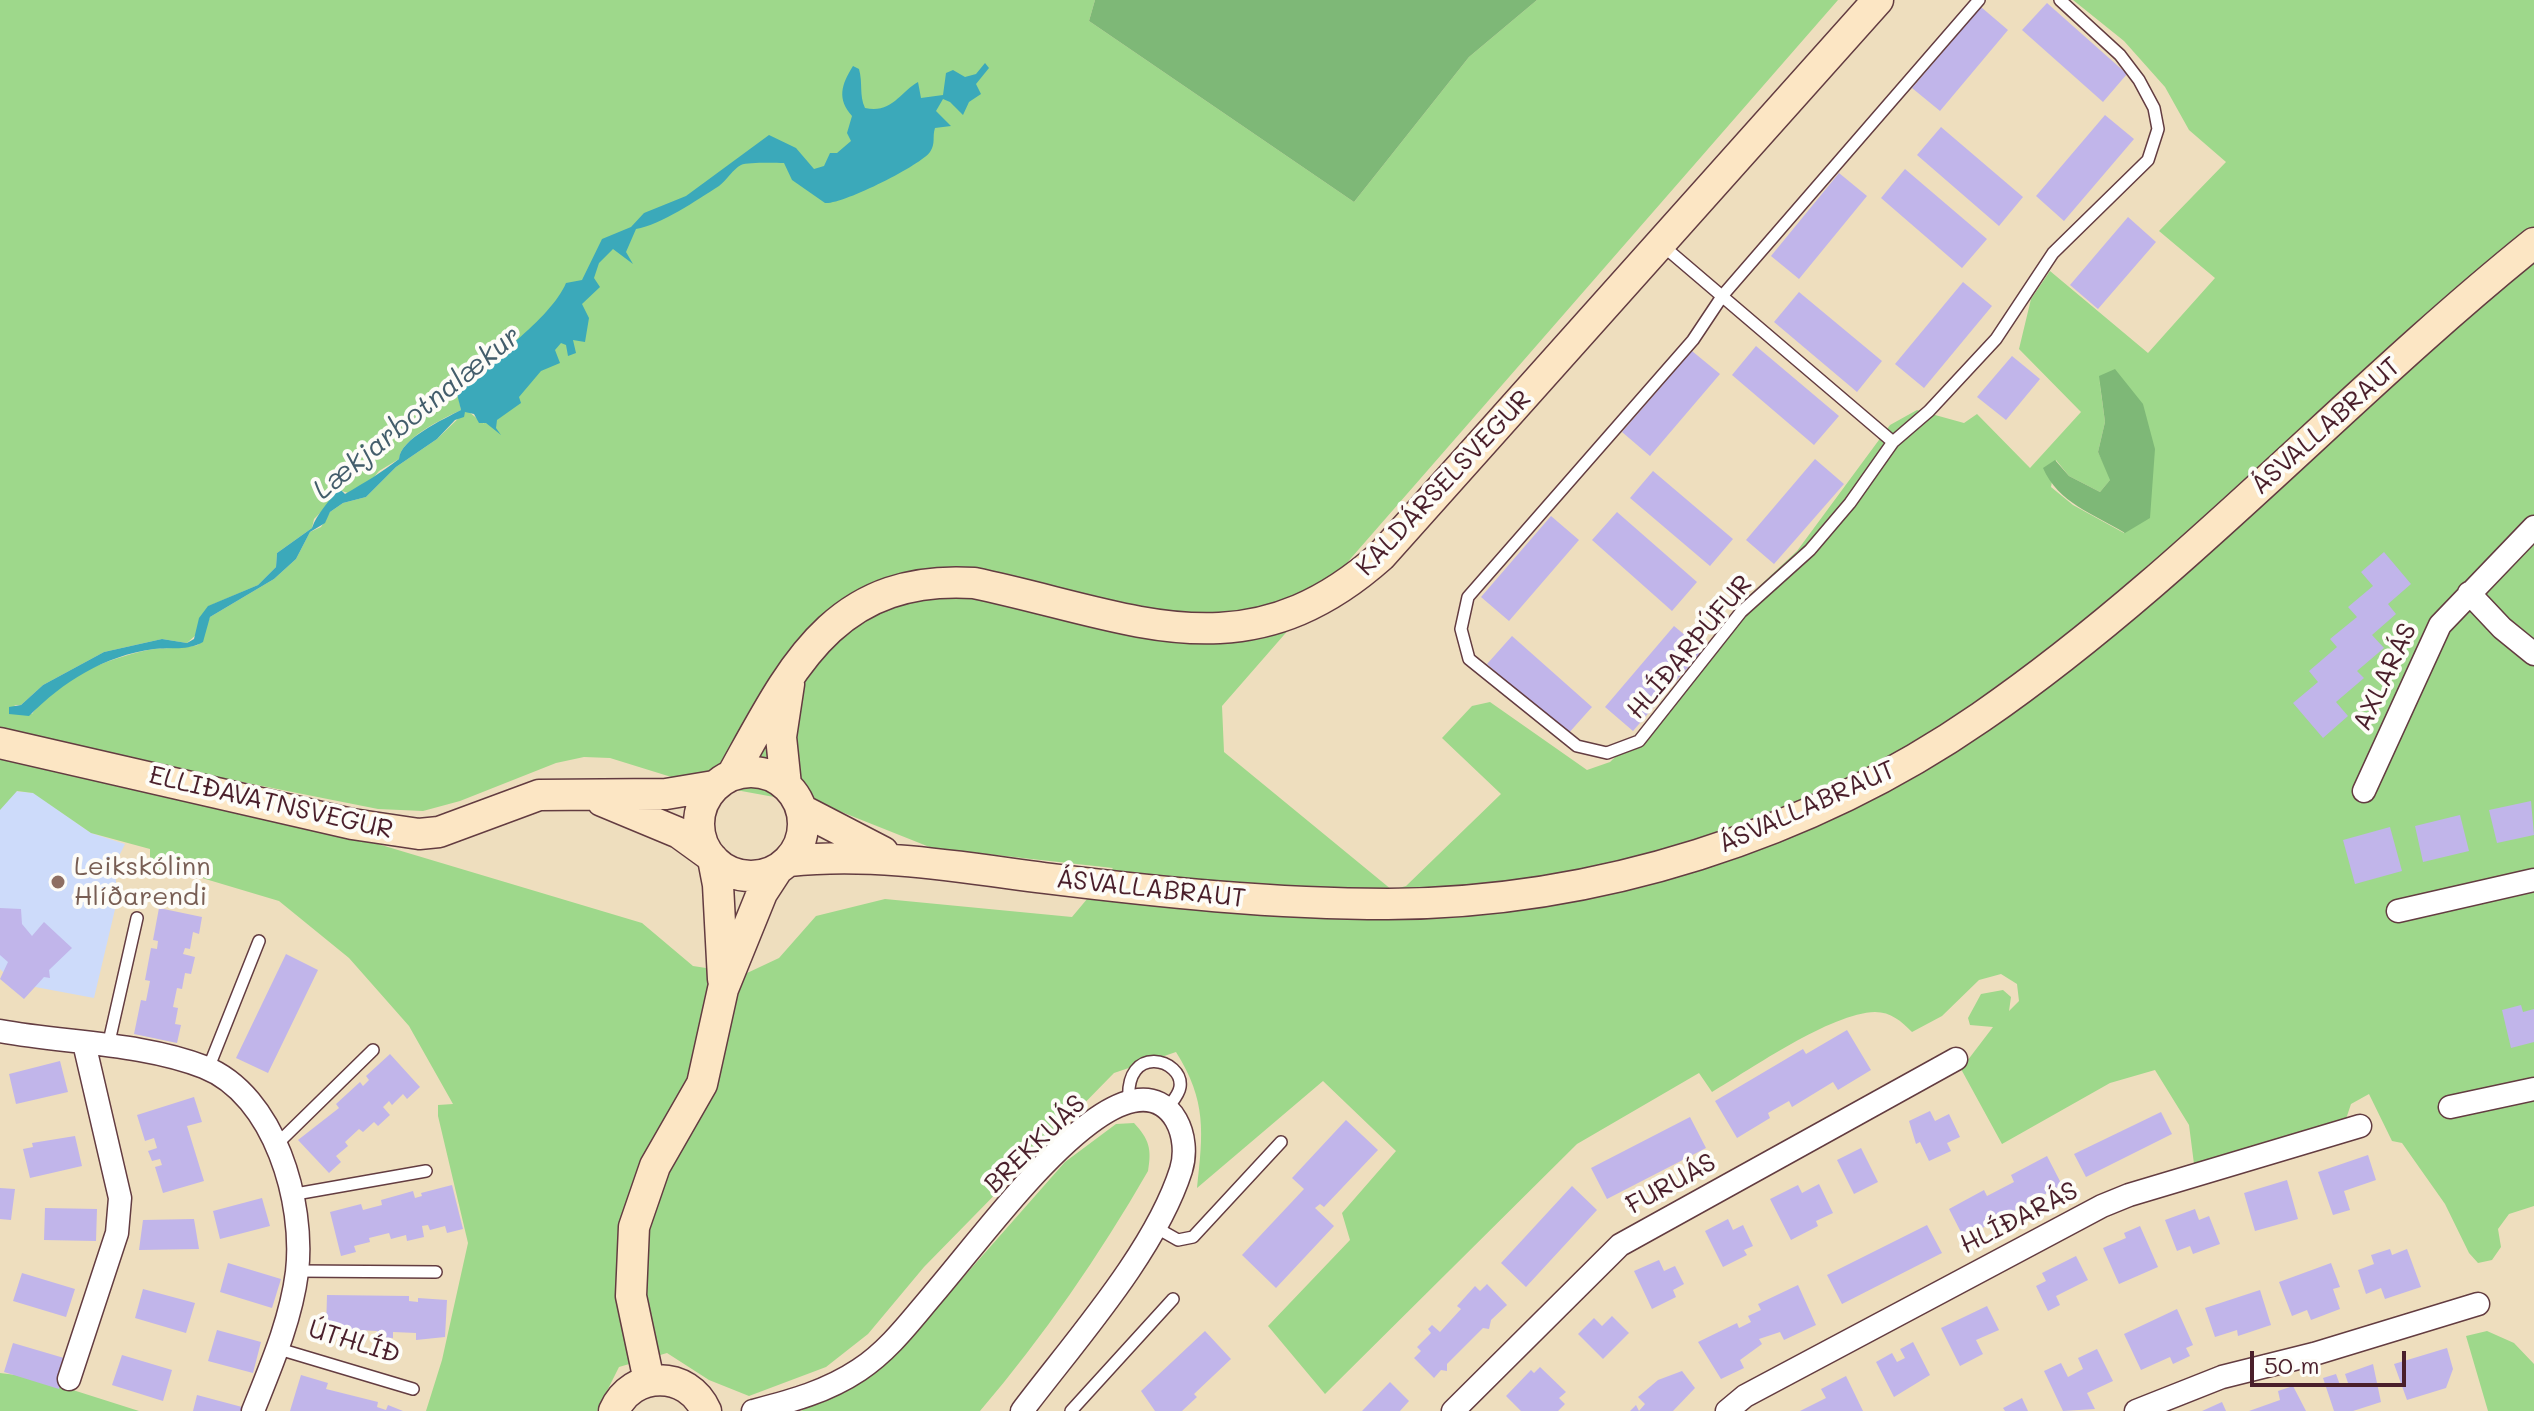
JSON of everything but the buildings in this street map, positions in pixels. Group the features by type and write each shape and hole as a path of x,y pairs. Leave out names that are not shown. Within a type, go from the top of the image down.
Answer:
{"main road":[{"name":"KALDÁRSELSVEGUR","path":"723,781 765,711 826,630 847,614 879,597 934,583 974,583 1189,629 1226,630 1260,625 1322,601 1349,585 1381,556 1878,0"},
{"name":"ÁSVALLABRAUT","path":"783,865 829,857 900,860 1177,893 1389,904 1475,900 1609,880 1752,835 1886,775 1977,720 2044,670 2178,558 2534,243"},
{"name":"KALDÁRSELSVEGUR","path":"791,674 781,737 794,797"},
{"name":"ELLIÐAVATNSVEGUR","path":"0,743 394,833 439,832 539,795 666,794 723,781"},
{"path":"649,1381 631,1296 634,1227 655,1166 702,1084 723,989 762,893 803,833 794,797 768,774 754,771 723,781 700,811 699,825 718,885 723,989"},
{"name":"ELLIÐAVATNSVEGUR","path":"586,795 679,833 710,856"},
{"name":"ÁSVALLABRAUT","path":"794,797 846,836 900,860"},
{"path":"710,856 732,873 747,877 783,865"},
{"path":"614,1411 626,1393 649,1381 675,1382 687,1387 706,1411"}],"street":[{"name":"AXLARÁS","path":"2364,791 2440,625 2534,527"},
{"path":"2469,593 2502,628 2534,654"},
{"path":"2398,911 2534,880"},
{"name":"ÚTHLÍÐ","path":"0,1031 108,1047 208,1069 238,1090 278,1143 295,1215 297,1271 279,1349 253,1411"},
{"path":"69,1379 117,1233 120,1198 84,1043"},
{"name":"FURUÁS","path":"1453,1411 1620,1245 1956,1059"},
{"path":"2450,1107 2534,1089"},
{"name":"BREKKUÁS","path":"753,1411 810,1396 859,1370 877,1356 1056,1154 1089,1123 1129,1102 1146,1100 1167,1109"},
{"path":"1022,1411 1103,1305 1155,1227 1184,1158 1183,1132 1178,1119 1167,1109"},
{"name":"HLÍÐARÁS","path":"1727,1411 1759,1389 2102,1206 2129,1195 2360,1126"},
{"path":"2136,1411 2222,1377 2314,1354 2478,1304"}],"lane":[{"name":"HLÍÐARÞÚFUR","path":"1979,0 1723,295 1693,340 1468,597 1461,629 1469,659 1577,746 1607,753 1639,741 1741,612 1810,550 1850,503 1893,442 1929,411 1996,339 2053,253 2102,209 2152,152 2158,129 2154,108 2139,80 2120,55 2060,0"},
{"path":"1660,243 1893,442"},
{"path":"108,1047 137,918"},
{"path":"208,1069 259,941"},
{"path":"278,1143 373,1050"},
{"path":"1129,1102 1128,1079 1132,1072 1152,1061 1162,1063 1176,1073 1180,1081 1180,1090 1167,1109"},
{"path":"1155,1227 1178,1240 1193,1237 1281,1142"},
{"path":"290,1195 426,1171"},
{"path":"297,1271 436,1272"},
{"path":"1071,1411 1173,1299"},
{"name":"ÚTHLÍÐ","path":"279,1349 413,1389"}],"shaded area":[{"name":"Leikskólinn Hlíðarendi","path":"14,791 34,793 91,833 125,844 115,864 117,901 94,998 30,986 11,980 0,969 0,804"}],"green space":[{"path":"0,0 1095,0 1089,21 1354,202 1469,57 1537,0 1838,0 1222,706 1224,752 1392,890 1406,886 1501,794 1442,738 1472,706 1490,702 1587,770 1610,762 1646,728 1691,676 1738,606 1797,551 1890,425 1917,410 1964,423 1977,414 2030,468 2081,412 2019,349 2031,299 2050,271 2148,353 2215,278 2159,231 2226,162 2189,130 2165,87 2124,41 2073,0 2534,0 2534,1206 2509,1214 2498,1229 2501,1247 2492,1260 2478,1263 2469,1253 2445,1204 2402,1143 2392,1141 2369,1094 2351,1104 2346,1119 2194,1164 2189,1125 2155,1070 2110,1083 2002,1144 1961,1069 1993,1027 1970,1025 1968,1018 1981,994 2003,990 2011,997 2009,1011 2019,1001 2017,984 2001,974 1979,980 1942,1016 1912,1032 1891,1015 1875,1012 1836,1022 1792,1044 1712,1092 1699,1073 1577,1144 1325,1394 1268,1326 1350,1240 1342,1213 1396,1151 1323,1081 1197,1188 1201,1150 1198,1102 1176,1052 1114,1073 924,1267 868,1334 826,1367 749,1396 709,1380 667,1353 619,1367 597,1411 426,1411 442,1360 468,1243 438,1116 438,1105 453,1104 409,1026 349,958 279,901 192,875 150,871 150,849 91,833 33,793 17,791 0,810 0,753 301,821 642,923 693,966 745,974 779,958 816,916 885,899 1072,917 1113,868 932,848 829,807 681,780 610,758 584,757 556,763 460,801 423,811 378,809 0,734","holes":["2099,377 2124,533 2073,505 2051,487 2056,460 2069,476 2100,492 2111,479 2098,452 2105,422","457,390 484,424 465,412 437,439 396,467 366,497 343,503 330,512 321,527 310,532 296,559 274,579 210,617 198,645 148,650 100,665 54,690 32,714 14,705 21,705 43,685 104,652 162,639 187,643 197,634 209,606 258,585 276,567 277,553 312,528 314,519 342,491 348,493 369,483 379,471 399,459 401,451 415,437 461,410"]},
{"path":"1095,0 1537,0 1469,57 1354,202 1089,21"},
{"path":"2115,369 2143,404 2155,449 2150,518 2125,533 2067,499 2043,468 2055,460 2069,476 2100,492 2110,480 2098,452 2105,422 2099,376"},
{"path":"1134,1123 1148,1145 1148,1171 1070,1295 980,1411 801,1411 860,1379 908,1340 1065,1162 1116,1124"},
{"path":"2487,1331 2514,1343 2534,1364 2534,1411 2488,1411 2466,1336"},
{"path":"0,1373 32,1377 139,1411 0,1411"}],"water":[{"path":"985,63 989,68 976,84 981,94 969,102 963,115 943,99 936,111 951,126 935,128 933,146 924,158 880,183 847,198 825,203 792,180 784,163 744,164 719,186 690,205 656,223 636,229 626,252 633,264 613,249 599,263 594,278 600,287 582,304 589,318 585,342 573,340 576,353 568,356 566,345 561,343 555,350 560,363 541,371 519,397 521,403 497,420 496,428 501,435 486,423 479,423 474,414 465,412 464,417 455,420 437,439 396,467 366,497 343,503 330,512 325,523 310,532 296,559 274,579 210,617 203,642 191,647 135,652 101,664 56,692 29,716 9,714 9,707 21,705 43,685 104,652 162,639 187,643 194,639 199,618 208,606 258,585 276,567 277,553 312,528 339,488 345,494 372,478 399,459 401,452 415,437 461,410 456,390 533,326 566,283 582,280 602,239 631,227 644,213 686,196 769,135 796,148 814,169 824,166 830,153 837,153 851,141 847,133 852,116 844,104 842,92 853,66 859,69 865,108 874,109 889,105 918,82 921,98 943,95 946,73 953,70 965,77 976,74"}],"place":[{"name":"Leikskólinn Hlíðarendi","path":"58,882"}],"water label":[{"name":"Lækjarbotnalækur","path":"417,413"}]}
